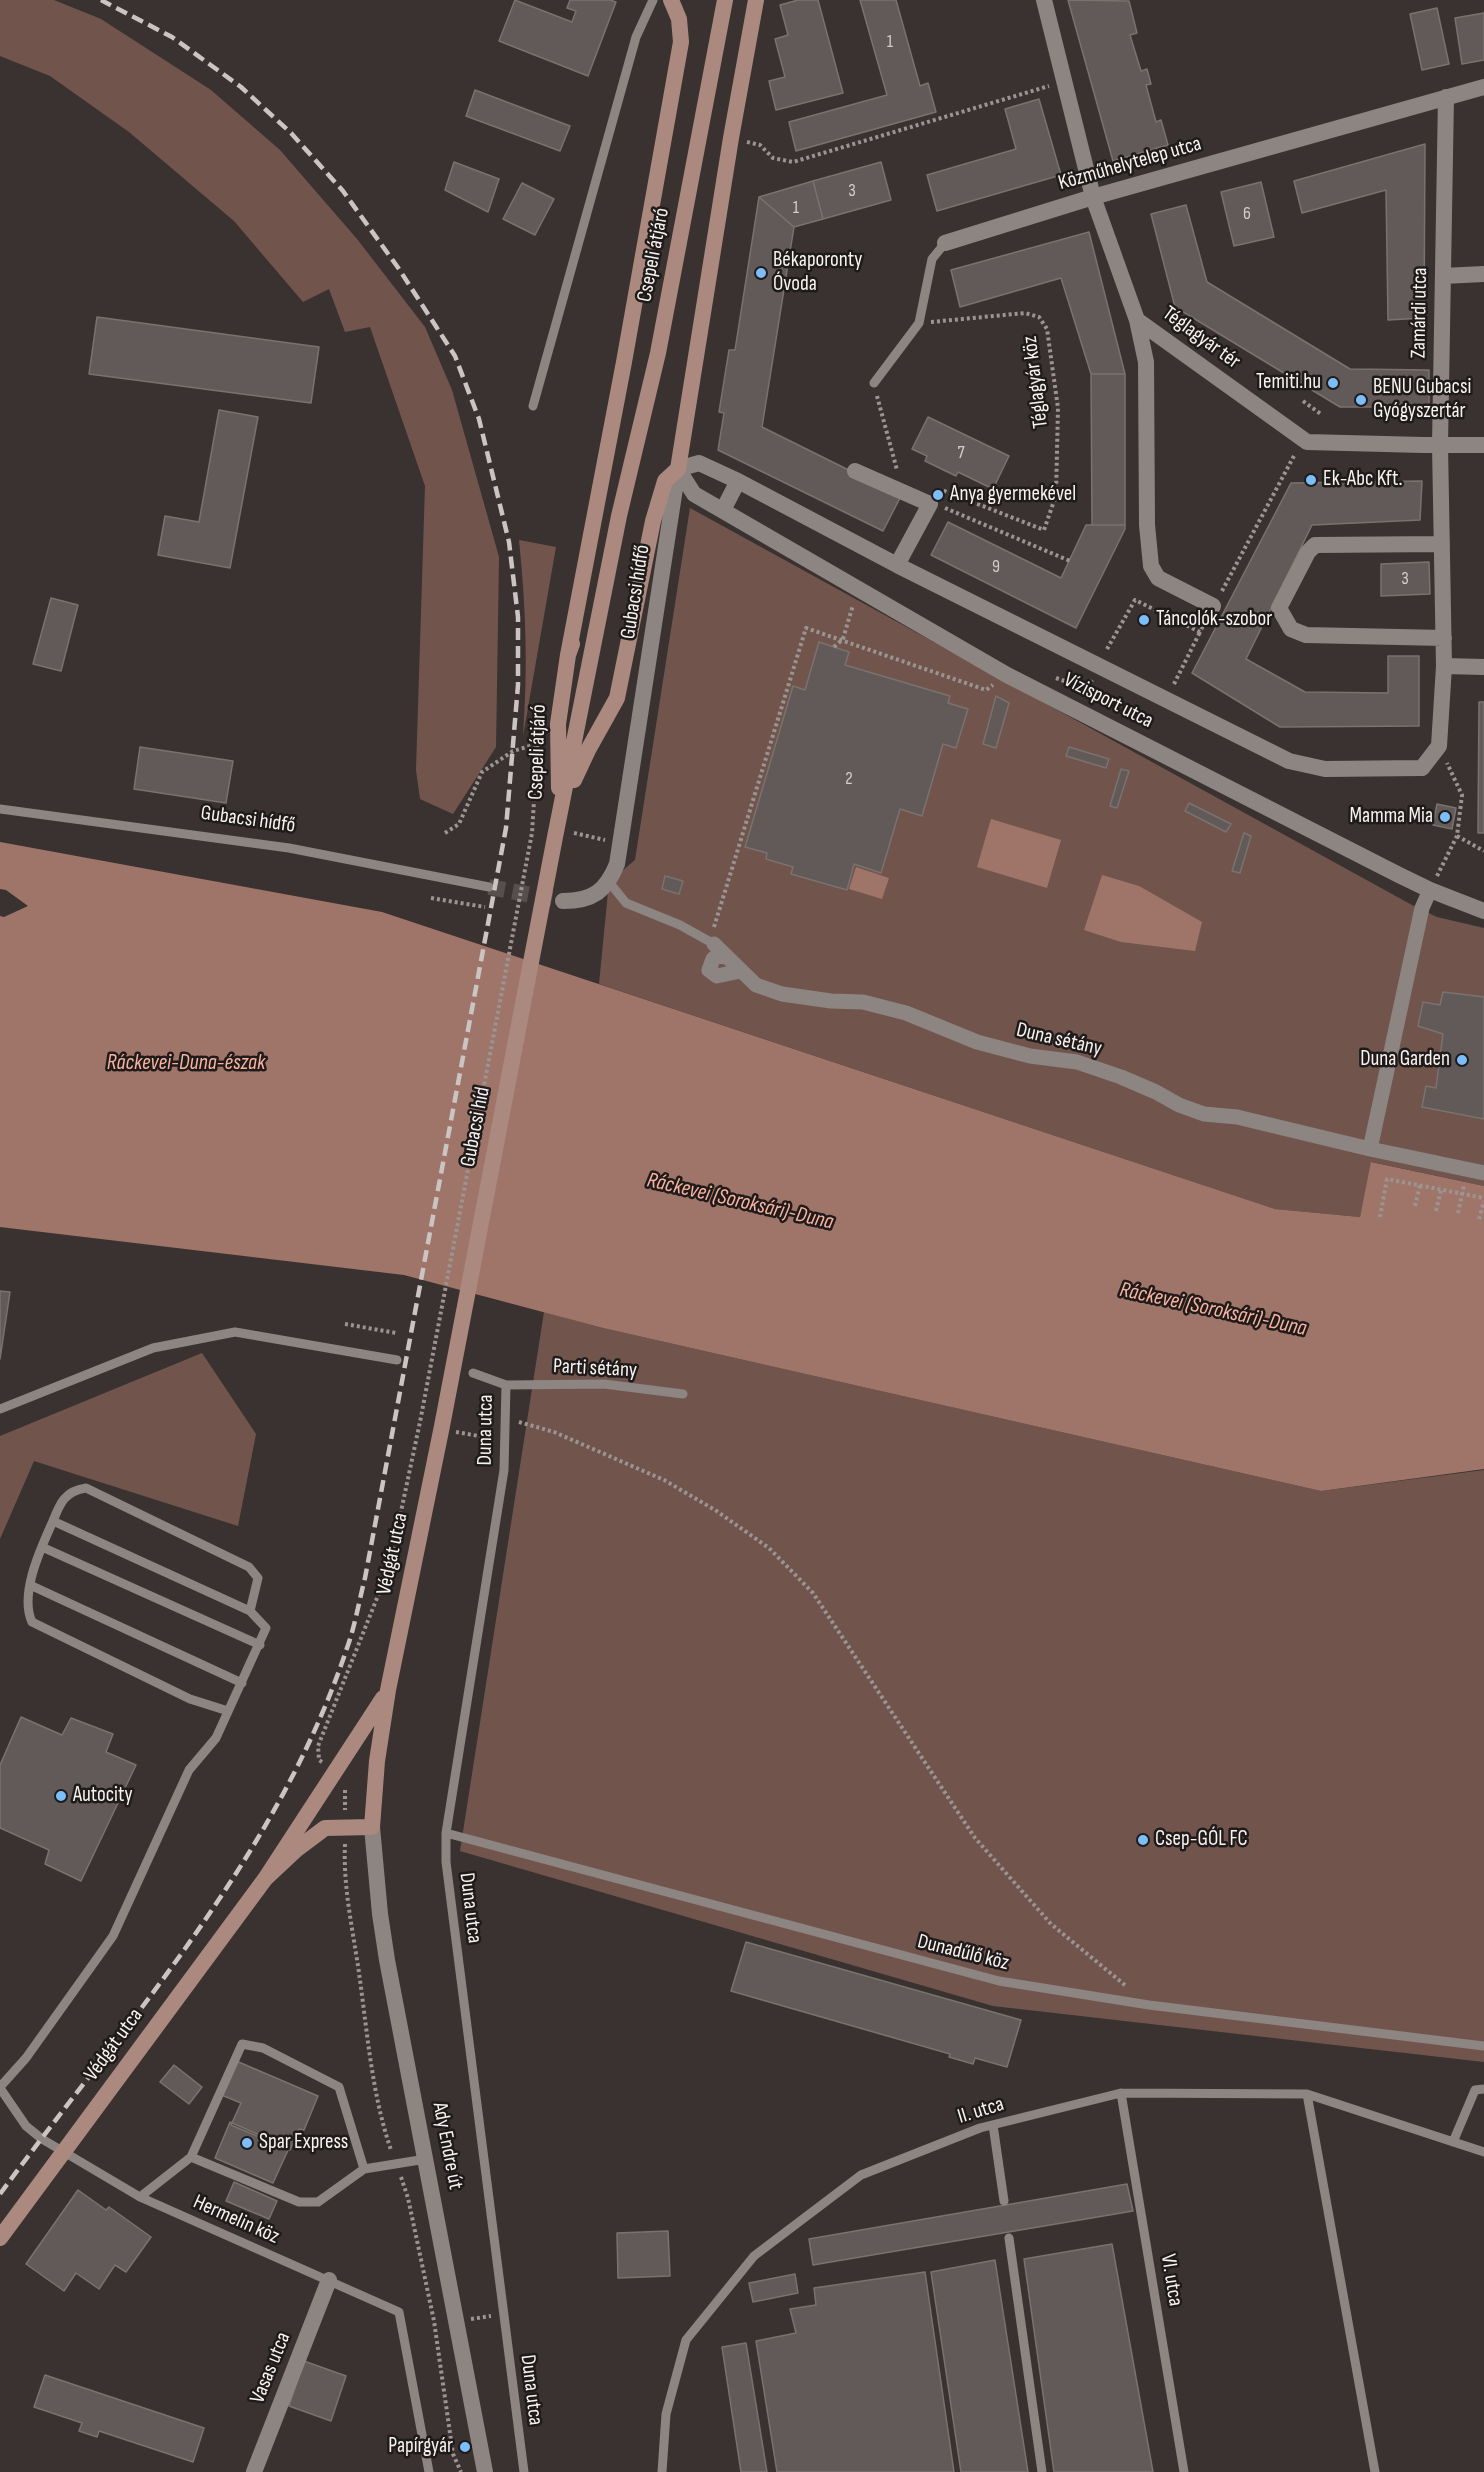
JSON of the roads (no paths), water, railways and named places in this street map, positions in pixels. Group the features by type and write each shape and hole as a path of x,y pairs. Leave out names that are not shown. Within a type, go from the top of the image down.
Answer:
{"main road":[{"path":"568,655 624,362 681,42 680,19 671,0"},
{"name":"Csepeli átjáró","path":"555,837 619,516 658,353 725,0"},
{"path":"559,818 579,767 617,698 653,520 665,481 678,469 731,138 756,0"},
{"name":"Csepeli átjáró","path":"559,818 558,724 568,655 619,516"},
{"name":"Gubacsi híd","path":"442,1426 555,837"},
{"name":"Védgát utca","path":"265,1879 297,1849 325,1828 372,1827 376,1761 388,1690 442,1426"},
{"name":"Védgát utca","path":"0,2238 265,1879 388,1690"}],"street":[{"name":"Téglagyár tér","path":"1044,0 1094,197 1137,320 1146,362 1147,525 1152,566 1158,578 1213,606"},
{"name":"Közműhelytelep utca","path":"945,243 1094,197 1484,87"},
{"name":"Zamárdi utca","path":"1439,746 1444,666 1440,445 1446,97"},
{"path":"1443,276 1484,274"},
{"name":"Téglagyár tér","path":"1137,320 1307,442 1484,445"},
{"name":"Vízisport utca","path":"1439,746 1422,768 1325,769 1289,761 897,565 738,481 699,464 678,469 694,494 1007,675 1430,890 1484,910"},
{"name":"Gubacsi hídfő","path":"609,882 617,864 678,469"},
{"path":"855,471 930,504 897,565"},
{"path":"723,510 738,481"},
{"path":"1442,544 1315,545 1308,552 1279,609 1291,629 1306,635 1444,638"},
{"path":"1444,666 1484,667"},
{"path":"563,901 581,901 593,896 609,882"},
{"path":"1370,1149 1422,908 1430,890"},
{"name":"Duna sétány","path":"712,943 756,985 782,994 831,1001 863,1002 906,1014 977,1042 1030,1056 1077,1062 1121,1077 1179,1105 1204,1114 1238,1116 1370,1149 1484,1173"},
{"path":"726,957 717,956 713,959 709,970 717,976 740,971"},
{"name":"Ady Endre út","path":"372,1827 386,1949 485,2472"},
{"name":"Vasas utca","path":"254,2472 329,2280"}],"lane":[{"path":"533,406 636,37 653,0"},
{"name":"Közműhelytelep utca","path":"874,383 919,323 932,259 945,243"},
{"name":"Gubacsi hídfő","path":"0,809 289,848 489,886"},
{"path":"609,882 626,903 680,925 712,943"},
{"path":"0,1409 153,1348 235,1332 396,1360"},
{"name":"Duna utca","path":"473,1373 506,1385 507,1420 504,1470 446,1833 446,1862 524,2472"},
{"name":"Parti sétány","path":"506,1385 604,1384 683,1394"},
{"path":"228,1711 190,1700 32,1622 27,1612 30,1584 42,1547 62,1499 74,1490 86,1488 249,1567 258,1578 250,1611"},
{"path":"0,2087 26,2058 113,1936 189,1770 216,1738 266,1628 250,1611 52,1521"},
{"path":"42,1547 260,1645"},
{"path":"30,1584 242,1683"},
{"name":"Dunadűlő köz","path":"446,1833 999,1982 1149,2005 1484,2046"},
{"path":"140,2197 191,2157 242,2044 263,2048 339,2087 364,2169"},
{"name":"Hermelin köz","path":"0,2087 26,2126 140,2197 399,2312 429,2472"},
{"path":"1453,2142 1475,2090 1484,2089"},
{"name":"II. utca","path":"662,2472 666,2414 686,2340 754,2256 861,2175 993,2125 1121,2093 1307,2094 1484,2152"},
{"name":"VI. utca","path":"1121,2093 1184,2472"},
{"path":"1307,2094 1375,2472"},
{"path":"993,2125 1004,2201"},
{"path":"191,2157 298,2202 318,2202 364,2169 426,2159"},
{"path":"1009,2238 1042,2472"}],"water":[{"path":"991,819 1061,840 1047,888 977,867"},
{"name":"Ráckevei-Duna-észak","path":"0,842 382,912 1275,1209 1360,1217 1371,1162 1484,1186 1484,1469 1321,1491 603,1328 404,1275 0,1227"},
{"path":"856,867 889,878 882,899 849,889"},
{"path":"1102,875 1139,886 1202,922 1195,951 1121,942 1084,930"}],"tunnel":[{"path":"489,887 563,901"}],"railway":[{"path":"0,2194 147,2000 240,1867 282,1797 317,1724 347,1648 365,1578 506,828 518,685 518,617 509,542 479,419 455,356 399,269 343,191 291,133 241,87 172,37 101,0"}],"place":[{"name":"Békaporonty Óvoda","path":"761,273"},
{"name":"Temiti.hu","path":"1333,383"},
{"name":"BENU Gubacsi Gyógyszertár","path":"1361,400"},
{"name":"Ek-Abc Kft.","path":"1311,480"},
{"name":"Anya gyermekével","path":"938,495"},
{"name":"Táncolók-szobor","path":"1144,620"},
{"name":"Mamma Mia","path":"1445,817"},
{"name":"Duna Garden","path":"1462,1060"},
{"name":"Autocity","path":"61,1796"},
{"name":"Csep-GÓL FC","path":"1143,1840"},
{"name":"Spar Express","path":"247,2143"},
{"name":"Papírgyár","path":"465,2447"}],"water label":[{"name":"Ráckevei (Soroksári)-Duna","path":"740,1202"},
{"name":"Ráckevei (Soroksári)-Duna","path":"1213,1310"}]}
